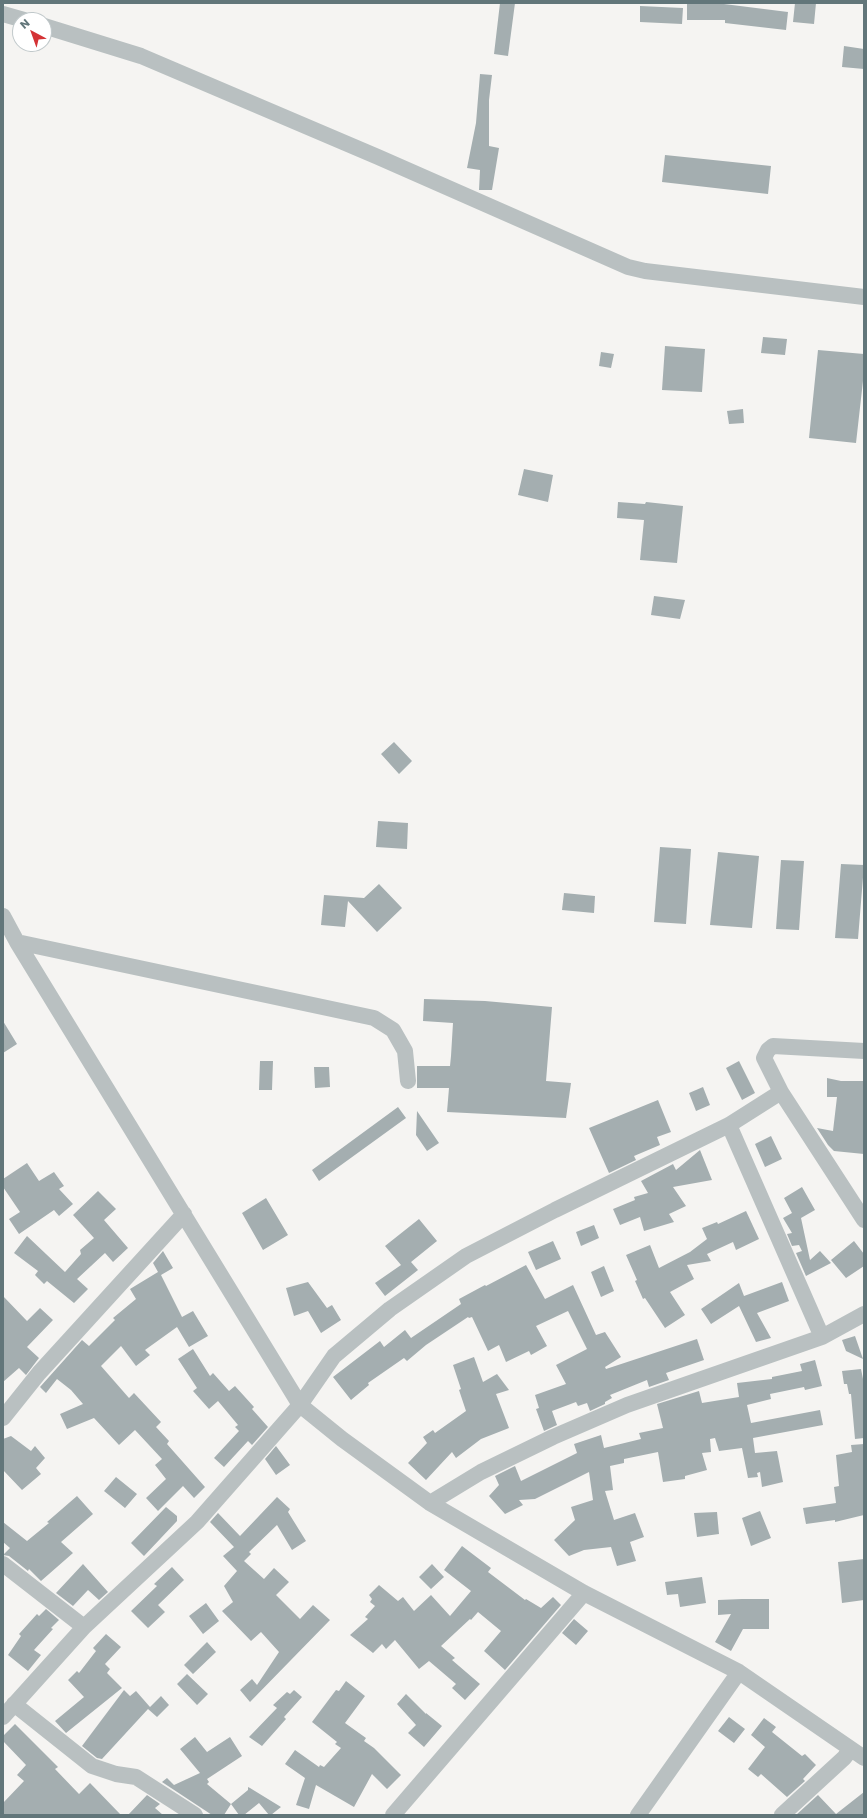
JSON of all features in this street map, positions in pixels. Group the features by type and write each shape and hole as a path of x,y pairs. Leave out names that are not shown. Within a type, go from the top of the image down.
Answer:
{"street":[{"path":"52,28 142,56 385,160 628,267 645,271 864,297"},
{"path":"3,916 16,942 300,1405 342,1439 430,1503 584,1593 739,1672 858,1754"},
{"path":"16,942 374,1018 393,1030 405,1051 408,1081"},
{"path":"864,1052 773,1046 768,1050 764,1058 781,1092 864,1220"},
{"path":"3,1716 84,1627 197,1522 300,1405 334,1356 390,1309 466,1256 555,1210 729,1125 781,1092"},
{"path":"729,1125 822,1337"},
{"path":"3,1418 39,1373 184,1214"},
{"path":"430,1503 481,1472 553,1437 626,1405 822,1337 864,1314"},
{"path":"3,1564 84,1627"},
{"path":"393,1815 584,1593"},
{"path":"638,1815 739,1672"},
{"path":"14,1704 92,1766 116,1774 136,1777 195,1815"},
{"path":"782,1815 844,1758 858,1754"}],"building":[{"path":"500,3 515,3 508,56 494,54"},
{"path":"687,3 716,3 788,12 786,30 725,23 725,20 687,20"},
{"path":"795,3 816,3 814,24 793,22"},
{"path":"640,6 683,8 682,24 640,22"},
{"path":"844,46 864,49 864,69 842,67"},
{"path":"480,74 492,75 489,100 489,146 499,148 492,190 479,190 480,170 467,168 476,123"},
{"path":"665,155 771,166 768,194 662,182"},
{"path":"763,337 787,339 785,355 761,353"},
{"path":"665,346 705,349 702,392 662,390"},
{"path":"818,350 864,354 864,372 856,443 809,438"},
{"path":"601,352 614,354 611,368 599,366"},
{"path":"743,409 744,423 729,424 727,411"},
{"path":"524,469 553,475 548,502 518,495"},
{"path":"618,502 645,504 646,502 683,506 677,563 640,560 644,520 617,518"},
{"path":"654,596 685,600 680,619 651,615"},
{"path":"394,742 412,761 399,774 381,754"},
{"path":"378,821 408,823 407,849 376,847"},
{"path":"660,847 691,849 686,924 654,922"},
{"path":"718,852 759,856 752,928 710,925"},
{"path":"781,860 804,861 799,930 776,929"},
{"path":"841,864 864,865 858,939 835,938"},
{"path":"379,884 402,908 377,932 348,901 345,927 321,925 324,895 364,898"},
{"path":"564,893 595,896 594,913 562,910"},
{"path":"424,999 485,1001 552,1007 546,1081 571,1083 566,1118 447,1112 449,1088 417,1088 417,1066 450,1066 451,1056 453,1023 423,1021"},
{"path":"3,1021 17,1044 3,1053"},
{"path":"260,1061 273,1061 272,1090 259,1090"},
{"path":"739,1061 755,1093 742,1100 726,1068"},
{"path":"314,1067 329,1067 330,1087 315,1088"},
{"path":"827,1078 841,1081 864,1081 864,1154 834,1151 828,1145 817,1128 833,1131 837,1097 827,1097"},
{"path":"703,1087 710,1105 696,1111 689,1093"},
{"path":"658,1100 671,1132 657,1137 660,1145 634,1156 636,1160 609,1173 589,1128"},
{"path":"398,1107 406,1118 319,1181 312,1170"},
{"path":"417,1111 439,1143 427,1151 416,1135"},
{"path":"771,1136 782,1159 765,1167 755,1144"},
{"path":"700,1150 712,1180 673,1187 686,1206 669,1214 674,1222 644,1231 640,1217 620,1225 613,1209 635,1200 634,1197 648,1193 641,1181 673,1164 676,1170"},
{"path":"27,1163 39,1181 54,1172 64,1186 59,1189 73,1204 59,1216 54,1210 19,1234 9,1219 20,1212 3,1187 3,1179"},
{"path":"802,1187 815,1210 801,1218 810,1260 820,1251 831,1263 806,1276 796,1253 802,1251 799,1245 792,1246 787,1234 792,1233 783,1218 792,1213 784,1198"},
{"path":"98,1191 116,1209 104,1220 128,1248 113,1262 105,1253 77,1279 88,1289 74,1303 47,1281 44,1284 35,1275 38,1271 14,1253 27,1236 65,1272 81,1254 80,1250 94,1238 73,1215"},
{"path":"266,1198 288,1235 263,1250 242,1213"},
{"path":"746,1211 759,1239 736,1250 733,1242 707,1254 711,1261 687,1265 694,1279 670,1292 685,1315 665,1328 645,1298 643,1299 635,1281 637,1280 626,1255 650,1245 659,1268 690,1252 707,1239 702,1228 717,1222 718,1224"},
{"path":"419,1219 437,1241 411,1262 418,1270 385,1296 375,1283 401,1265 385,1246"},
{"path":"594,1225 599,1238 581,1246 576,1232"},
{"path":"553,1241 561,1259 536,1270 528,1252"},
{"path":"854,1241 864,1254 864,1266 846,1278 831,1260"},
{"path":"163,1251 173,1268 161,1275 182,1317 193,1311 208,1336 189,1347 177,1327 145,1350 150,1355 136,1366 121,1346 101,1366 129,1398 134,1393 161,1422 156,1427 169,1441 167,1444 205,1487 194,1498 183,1486 158,1511 146,1498 166,1479 155,1465 162,1459 135,1430 119,1445 94,1418 67,1429 60,1414 83,1404 71,1390 57,1379 46,1393 40,1387 82,1340 89,1346 115,1320 113,1318 136,1299 130,1289 158,1272 153,1263"},
{"path":"526,1265 545,1299 573,1285 596,1335 605,1332 621,1357 605,1367 606,1369 697,1339 704,1360 666,1373 669,1380 649,1387 647,1380 610,1395 612,1398 605,1402 605,1404 590,1411 587,1403 578,1406 576,1402 552,1411 557,1425 544,1431 536,1409 539,1408 535,1395 566,1384 556,1365 587,1349 568,1311 536,1326 547,1346 531,1355 529,1351 506,1362 499,1345 488,1351 472,1317 468,1317 426,1345 407,1361 404,1358 368,1383 369,1385 351,1400 333,1377 380,1341 384,1347 405,1330 411,1338 461,1304 459,1299"},
{"path":"604,1266 614,1291 601,1297 591,1272"},
{"path":"308,1282 327,1308 332,1305 341,1320 321,1333 308,1311 294,1316 286,1288"},
{"path":"782,1282 789,1301 757,1313 771,1338 756,1342 739,1306 711,1324 701,1309 739,1283 744,1296"},
{"path":"3,1296 27,1321 40,1308 53,1320 27,1347 39,1358 26,1375 19,1368 3,1382"},
{"path":"855,1336 863,1359 846,1351 842,1340"},
{"path":"193,1349 210,1376 213,1373 229,1391 235,1386 254,1407 252,1409 268,1427 252,1445 248,1441 224,1467 214,1458 239,1431 235,1427 238,1425 218,1401 209,1409 193,1391 197,1388 178,1359"},
{"path":"474,1357 483,1382 497,1374 509,1390 496,1394 509,1428 481,1439 456,1458 452,1452 426,1480 408,1463 427,1443 423,1437 433,1430 435,1433 466,1411 453,1365"},
{"path":"815,1360 822,1386 805,1390 804,1387 770,1394 771,1399 747,1405 751,1423 820,1410 823,1425 753,1438 755,1453 777,1451 783,1482 762,1487 760,1472 757,1473 758,1477 748,1478 742,1448 719,1451 715,1438 710,1439 711,1452 702,1453 707,1470 685,1476 685,1479 663,1482 658,1452 624,1459 624,1463 610,1466 613,1490 605,1491 614,1520 635,1513 644,1537 630,1542 636,1561 617,1566 611,1547 584,1550 569,1556 554,1540 575,1520 571,1507 593,1500 589,1472 535,1499 519,1500 523,1505 505,1514 489,1496 499,1485 495,1476 515,1466 521,1481 577,1453 574,1444 601,1435 604,1448 641,1439 639,1433 663,1428 657,1404 699,1391 702,1403 739,1397 737,1383 772,1379 772,1377 802,1371 800,1364"},
{"path":"861,1369 864,1384 864,1438 855,1439 851,1394 849,1394 847,1384 844,1384 842,1371"},
{"path":"11,1436 31,1451 35,1446 45,1458 36,1468 41,1474 22,1490 3,1470 3,1439"},
{"path":"864,1444 864,1515 835,1522 835,1520 806,1524 803,1508 836,1503 834,1487 839,1486 836,1455 852,1452 851,1445"},
{"path":"276,1446 290,1465 276,1475 265,1459"},
{"path":"116,1477 137,1494 125,1508 104,1491"},
{"path":"77,1496 93,1514 61,1542 73,1553 41,1581 29,1569 28,1571 9,1556 3,1555 10,1548 3,1542 3,1522 27,1541 49,1523 47,1522"},
{"path":"277,1497 290,1509 288,1512 306,1541 292,1550 277,1525 249,1552 251,1554 244,1561 264,1579 274,1568 289,1582 276,1595 300,1619 313,1605 330,1620 250,1702 240,1690 252,1679 257,1685 279,1652 261,1632 251,1641 222,1611 233,1602 224,1586 237,1571 223,1556 234,1547 210,1522 218,1513 240,1536"},
{"path":"166,1507 177,1516 177,1521 144,1556 131,1543"},
{"path":"760,1511 771,1538 751,1546 742,1518"},
{"path":"717,1512 719,1534 697,1537 694,1513"},
{"path":"462,1546 491,1568 488,1572 525,1600 526,1599 541,1608 553,1597 561,1605 505,1670 484,1651 501,1631 478,1612 441,1646 455,1658 452,1660 480,1684 465,1700 452,1688 456,1684 429,1661 419,1669 395,1640 386,1649 382,1644 373,1653 350,1635 368,1619 365,1617 375,1606 370,1602 372,1599 369,1595 379,1585 398,1601 403,1597 414,1611 431,1595 450,1616 471,1591 444,1570"},
{"path":"864,1559 864,1600 842,1603 838,1562"},
{"path":"83,1564 108,1592 99,1600 88,1590 73,1606 56,1593"},
{"path":"432,1564 444,1577 431,1589 419,1577"},
{"path":"172,1567 184,1580 158,1605 165,1612 148,1628 131,1611 157,1586 154,1584"},
{"path":"702,1577 706,1603 680,1607 678,1594 667,1595 665,1582"},
{"path":"769,1599 769,1629 743,1629 731,1651 715,1642 731,1614 718,1615 718,1600"},
{"path":"206,1603 219,1621 203,1634 189,1616"},
{"path":"46,1609 59,1620 34,1650 41,1655 28,1671 8,1655 21,1636 19,1634 37,1614 39,1616"},
{"path":"574,1619 588,1631 576,1645 562,1633"},
{"path":"106,1634 121,1647 105,1664 110,1669 107,1673 122,1688 66,1733 55,1721 84,1697 68,1680 77,1671 79,1673 96,1651 93,1648"},
{"path":"207,1642 216,1652 193,1674 184,1665"},
{"path":"187,1674 208,1694 197,1705 177,1684"},
{"path":"346,1681 365,1696 345,1723 366,1738 364,1741 374,1748 401,1775 387,1789 372,1774 354,1807 316,1785 309,1809 296,1805 305,1778 285,1764 295,1750 319,1767 320,1765 324,1767 341,1748 335,1744 337,1742 312,1722 336,1690 339,1691"},
{"path":"124,1690 130,1696 136,1691 150,1707 161,1696 169,1705 157,1717 148,1709 102,1759 97,1758 82,1746"},
{"path":"294,1690 302,1697 284,1717 286,1719 262,1746 249,1737 277,1708 273,1705 287,1692 290,1694"},
{"path":"406,1694 426,1714 442,1726 424,1747 408,1733 416,1725 397,1704"},
{"path":"729,1717 745,1729 734,1743 718,1731"},
{"path":"764,1718 776,1727 772,1732 802,1756 805,1754 816,1765 803,1779 805,1781 787,1797 761,1774 758,1777 748,1769 765,1747 751,1735"},
{"path":"15,1724 58,1767 55,1769 79,1794 90,1783 121,1815 3,1815 3,1803 24,1781 17,1775 26,1765 3,1741 3,1736"},
{"path":"195,1737 207,1752 230,1737 242,1756 207,1779 209,1782 207,1784 231,1804 224,1815 212,1815 162,1782 167,1778 174,1785 200,1773 180,1749"},
{"path":"248,1787 281,1807 269,1815 259,1803 244,1815 239,1815 231,1804 248,1790"},
{"path":"864,1792 864,1815 796,1815 818,1795 836,1814"},
{"path":"147,1795 160,1804 155,1808 163,1815 128,1815"}]}
